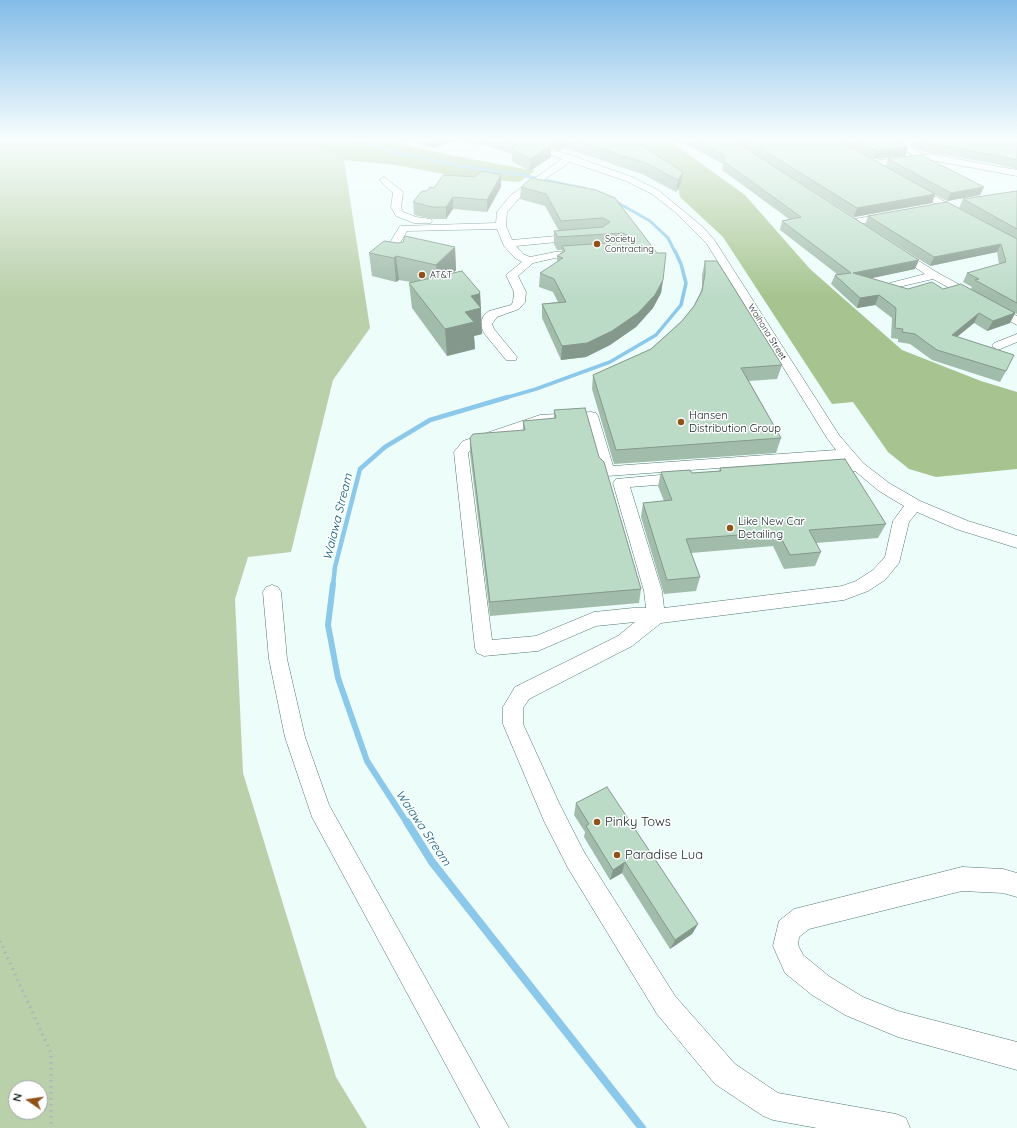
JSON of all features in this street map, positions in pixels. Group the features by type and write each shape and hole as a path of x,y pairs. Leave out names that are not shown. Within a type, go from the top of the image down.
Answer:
{"street":[{"path":"396,191 398,192 396,211 405,217 414,220 447,221 460,218 501,222"},
{"path":"522,191 514,197 502,212 501,222 508,244 519,256 529,261"},
{"name":"Waihona Street","path":"652,191 700,230 711,243 834,438 846,454 858,466 884,487 914,505 962,525 1017,542"},
{"path":"918,191 969,219"},
{"path":"927,209 962,202"},
{"path":"865,230 850,220 896,214"},
{"path":"400,262 385,259 404,228 501,222"},
{"path":"508,244 586,236"},
{"path":"887,244 934,275 1017,321"},
{"path":"511,357 488,330 486,324 488,318 493,314 515,307 520,302 520,292 512,274 529,261 555,255 592,252"},
{"path":"894,285 934,275"},
{"path":"998,346 1017,338"},
{"path":"846,454 607,471 591,416 540,419 468,444 461,452 484,648 538,643 594,620 633,615 656,616 844,593 862,586 880,575 892,558 902,521 914,505"},
{"path":"656,616 653,591 621,483 858,466"},
{"path":"272,592 278,659 295,737 320,810 495,1128"},
{"path":"656,616 625,641 522,693 512,707 513,724 552,813 576,860 666,1005 725,1074 773,1106 896,1128"},
{"path":"1017,885 1002,881 962,879 803,918 788,930 785,946 794,964 821,986 854,1006 898,1024 1017,1056"}],"path":[{"path":"0,941 51,1053 51,1128"}],"green space":[{"path":"0,191 349,191 370,328 333,380 291,552 248,557 235,599 243,773 336,1077 367,1128 0,1128"},
{"path":"679,191 739,191 745,195 810,269 902,350 981,381 1017,392 1017,469 936,477 909,469 888,452 853,402 832,404 723,237 680,197"}],"building":[{"path":"422,191 492,191 487,200 453,197 446,207 432,207 413,202"},
{"path":"534,191 598,191 615,198 657,253 666,253 663,280 655,295 638,313 612,331 587,343 562,346 542,304 566,302 554,279 540,273 563,258 557,256 565,251 562,246 624,242 630,237 623,233 558,237 554,231 603,227 610,222 603,218 561,221 546,194"},
{"path":"764,191 812,191 919,260 853,273 908,289 932,282 943,289 961,284 1015,313 993,321 979,313 952,335 1014,355 1006,371 937,350 915,334 902,332 903,329 895,328 896,308 879,295 860,298 835,275 851,273 782,221 801,217"},
{"path":"829,191 929,191 935,194 857,208"},
{"path":"947,191 964,191 951,193"},
{"path":"1017,191 1017,229 963,199"},
{"path":"947,202 1017,239 1017,303 975,280 979,279 967,273 1006,262 1001,244 934,257 868,216"},
{"path":"405,236 455,247 436,265 396,256 394,258 369,253 384,241 398,243 403,242"},
{"path":"705,261 717,261 782,365 741,368 781,438 616,450 593,375 651,349 682,321 694,306 702,291 705,274"},
{"path":"462,271 480,292 479,294 471,296 481,308 465,312 474,322 445,329 409,283"},
{"path":"585,408 599,457 604,462 641,589 490,602 470,438 473,434 525,430 523,421 556,418 554,410"},
{"path":"845,459 886,524 809,530 821,552 790,555 778,532 686,539 700,577 667,580 643,503 672,500 661,472 690,470 692,473 721,471 720,468"},
{"path":"607,787 698,924 675,940 625,862 613,870 586,826 589,824 576,803"}],"waterway":[{"name":"Waiawa Stream","path":"613,200 650,221 668,238 675,252"},
{"name":"Waiawa Stream","path":"505,398 536,389 610,362 656,335 681,305 686,283 681,264 675,251"},
{"name":"Waiawa Stream","path":"333,585 335,567 360,469 385,447 430,420 508,397"},
{"name":"Waiawa Stream","path":"333,584 328,625 338,678 367,761 407,823"},
{"name":"Waiawa Stream","path":"407,822 432,862 642,1128"}],"place":[{"name":"Society Contracting","path":"597,244"},
{"name":"AT&T","path":"422,275"},
{"name":"Hansen Distribution Group","path":"681,422"},
{"name":"Like New Car Detailing","path":"730,528"},
{"name":"Pinky Tows","path":"597,822"},
{"name":"Paradise Lua","path":"617,855"}]}
